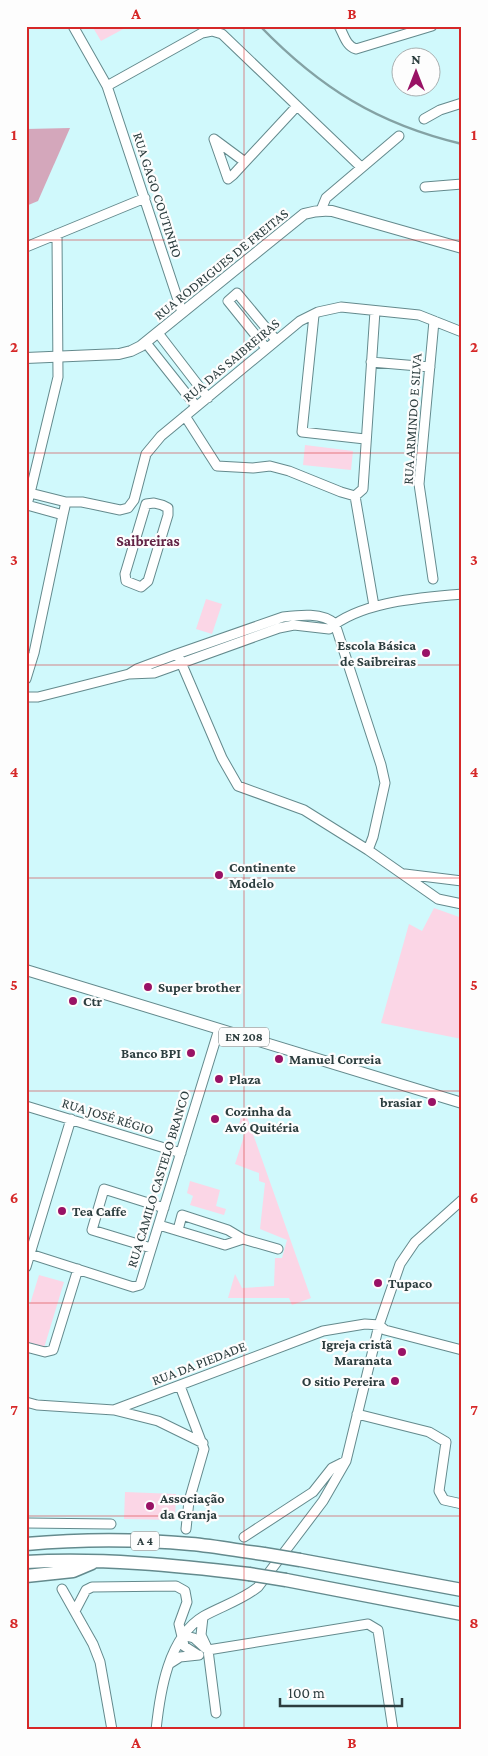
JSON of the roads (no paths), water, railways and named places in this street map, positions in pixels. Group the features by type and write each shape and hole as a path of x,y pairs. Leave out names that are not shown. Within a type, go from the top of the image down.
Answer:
{"highway":[{"name":"A 4","path":"26,1544 58,1541 125,1540 192,1544 300,1560 462,1590"},
{"name":"A 4","path":"26,1562 99,1560 192,1567 286,1580 462,1614"},
{"path":"26,1576 73,1571 99,1560"}],"main road":[{"path":"321,210 332,211 462,248"},
{"name":"RUA RODRIGUES DE FREITAS","path":"26,358 119,354 131,351 146,343 304,214 321,210"},
{"name":"EN 208","path":"26,970 462,1103"}],"street":[{"name":"RUA GAGO COUTINHO","path":"74,26 107,86 182,312"},
{"path":"339,26 347,43 352,47 361,48 432,26"},
{"path":"107,86 202,34 212,31 222,34 360,167"},
{"path":"424,119 440,110 462,103"},
{"path":"245,162 297,106"},
{"path":"321,210 326,198 360,167 399,136"},
{"path":"425,187 462,184"},
{"path":"26,247 145,198"},
{"path":"57,234 58,377 27,506 63,514"},
{"path":"266,348 228,301 237,293 276,340"},
{"name":"RUA DAS SAIBREIRAS","path":"135,496 146,454 161,436 300,321 314,314 341,307 419,316 462,332"},
{"path":"355,496 363,489 375,311"},
{"path":"314,314 302,432 365,439"},
{"name":"RUA ARMINDO E SILVA","path":"433,579 419,484 434,321"},
{"path":"158,333 208,398"},
{"path":"146,343 196,406"},
{"path":"371,362 430,367"},
{"path":"185,416 217,466 253,468 270,466 289,470 355,496"},
{"path":"30,493 66,502 82,502 120,510 128,508 135,496 146,504 154,503 168,508 168,515 148,582 141,587 126,581 125,574 146,504"},
{"path":"355,496 374,606"},
{"path":"26,679 34,653 66,502"},
{"path":"129,674 137,669 177,654 279,628 294,625 329,629 335,624 374,606 462,594"},
{"path":"26,698 129,674 154,673 181,663 216,645 283,617 300,614 330,619 335,624 381,765 385,783 368,850"},
{"path":"293,615 294,625"},
{"path":"177,654 222,758 238,786 304,810 368,850 438,899 462,904"},
{"path":"402,874 462,881"},
{"name":"RUA CAMILO CASTELO BRANCO","path":"30,1254 133,1287 140,1284 219,1029"},
{"name":"RUA JOSÉ RÉGIO","path":"26,1106 181,1153"},
{"path":"26,1267 71,1119"},
{"path":"152,1248 92,1230 104,1189 164,1208"},
{"path":"156,1730 158,1706 169,1664 182,1635 203,1617 250,1594 264,1581 323,1502 346,1461 379,1325 400,1264 415,1242 462,1200"},
{"path":"178,1230 182,1215 228,1230 243,1239 278,1249"},
{"path":"159,1225 225,1244 243,1239"},
{"path":"26,1346 45,1352 53,1350 78,1270"},
{"name":"RUA DA PIEDADE","path":"26,1402 37,1405 114,1410 323,1331 365,1324 379,1325"},
{"path":"379,1325 385,1330 462,1350"},
{"path":"180,1386 204,1448 189,1501 186,1529"},
{"path":"114,1410 158,1421 202,1443"},
{"path":"357,1414 429,1432 446,1442 439,1490 444,1500 462,1504"},
{"path":"244,1537 313,1492 332,1468 346,1461"},
{"path":"26,1523 111,1524"},
{"path":"74,1611 86,1590 92,1587 176,1586 185,1591 187,1602 179,1624 184,1646 198,1655"},
{"path":"62,1589 100,1662 112,1730"},
{"path":"203,1617 201,1635 208,1650 216,1713"},
{"path":"169,1664 187,1655 198,1655 208,1650 368,1624 378,1630 393,1730"},
{"path":"182,1635 194,1638 208,1650"}],"railway":[{"path":"260,26 305,68 352,101 403,126 462,144"}],"place":[{"name":"Escola Básica de Saibreiras","path":"426,653"},
{"name":"Continente Modelo","path":"219,875"},
{"name":"Super brother","path":"148,987"},
{"name":"Ctr","path":"73,1001"},
{"name":"Banco BPI","path":"191,1053"},
{"name":"Manuel Correia","path":"279,1059"},
{"name":"Plaza","path":"219,1079"},
{"name":"brasiar","path":"432,1102"},
{"name":"Cozinha da Avó Quitéria","path":"215,1119"},
{"name":"Tea Caffe","path":"62,1211"},
{"name":"Tupaco","path":"378,1283"},
{"name":"Igreja cristã Maranata","path":"402,1352"},
{"name":"O sitio Pereira","path":"395,1381"},
{"name":"Associação da Granja","path":"150,1506"}],"district":[{"name":"Saibreiras","path":"148,541"}]}
